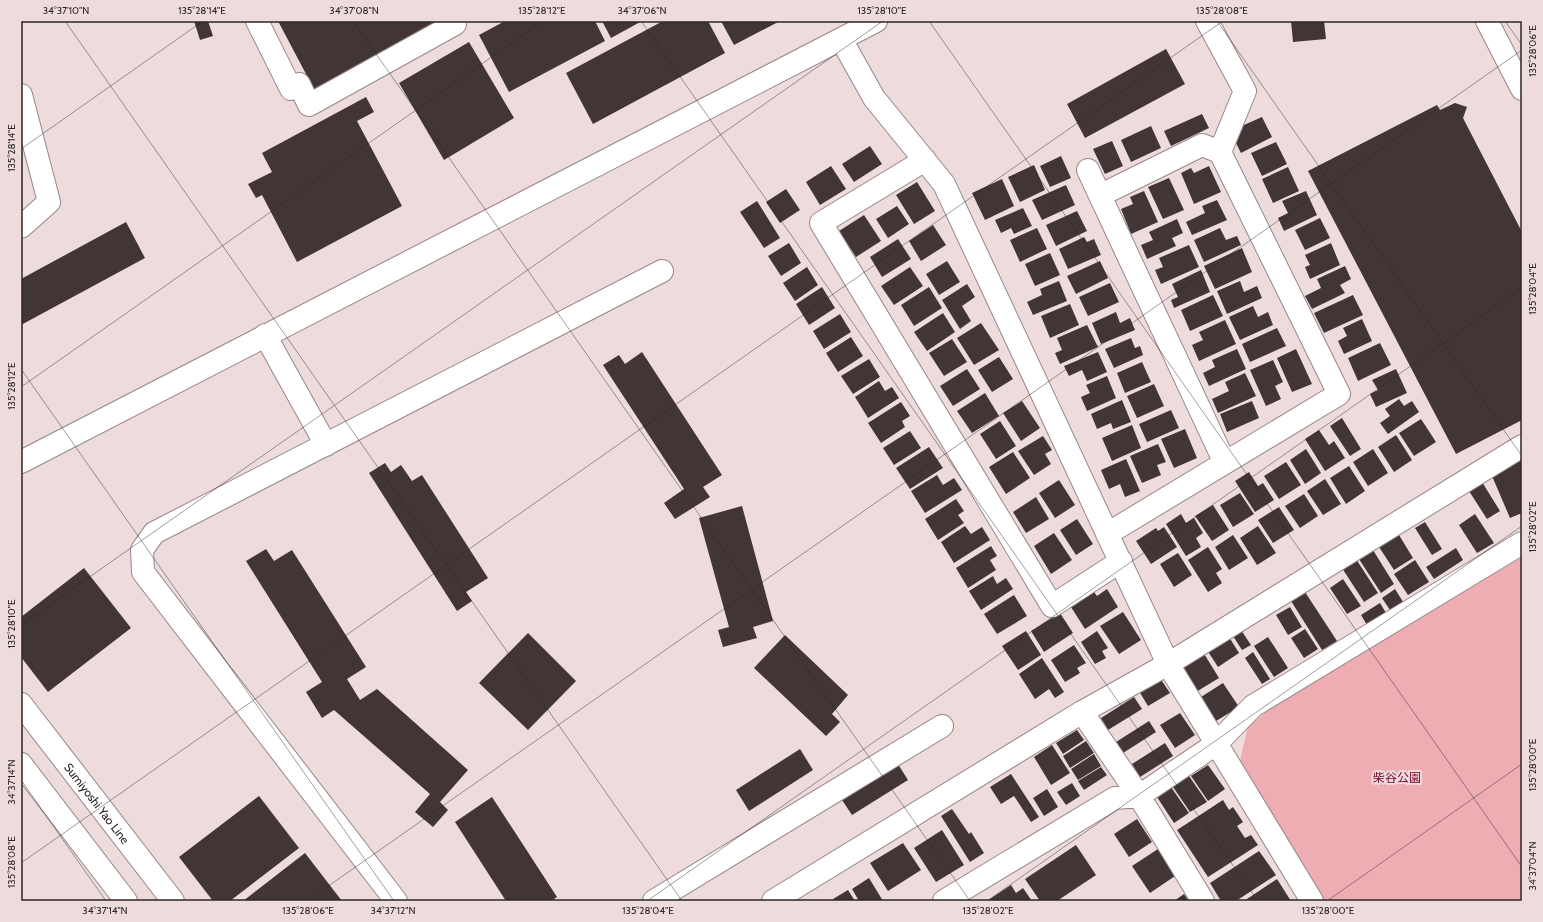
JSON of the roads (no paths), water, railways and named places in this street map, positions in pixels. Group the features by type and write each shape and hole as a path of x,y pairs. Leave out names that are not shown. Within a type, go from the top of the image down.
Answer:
{"street":[{"path":"257,21 291,89 299,84 309,105 455,24 454,21"},
{"path":"21,462 876,21"},
{"path":"1207,21 1245,91 1220,152"},
{"path":"1487,21 1522,89"},
{"path":"842,39 874,98 944,184 1168,664 1312,901"},
{"path":"21,95 49,202 21,227"},
{"path":"1101,195 1202,145 1220,152 1339,394 1107,534"},
{"path":"925,160 821,223 1052,606 1120,562"},
{"path":"1088,170 1225,463"},
{"path":"396,901 143,572 142,550 154,534 662,271"},
{"path":"265,335 326,445"},
{"path":"772,901 1082,712 1168,664 1522,446"},
{"path":"944,901 1115,798 1139,796 1216,744 1253,706 1522,543"},
{"name":"Sumiyoshi Yao Line","path":"21,704 174,901"},
{"path":"1082,712 1139,796 1204,901"},
{"path":"654,901 942,726"},
{"path":"21,764 126,901"}],"park label":[{"name":"柴谷公園","path":"1397,777"}]}
